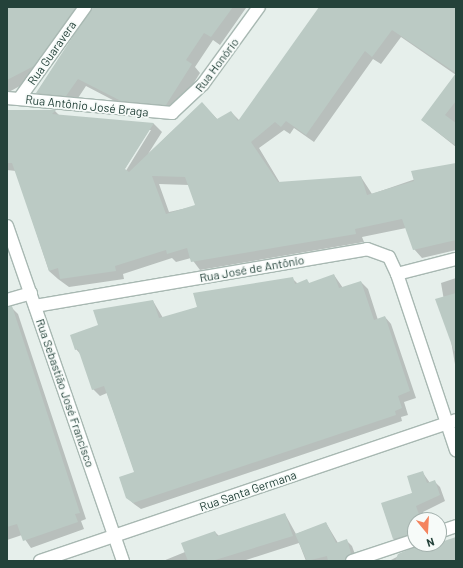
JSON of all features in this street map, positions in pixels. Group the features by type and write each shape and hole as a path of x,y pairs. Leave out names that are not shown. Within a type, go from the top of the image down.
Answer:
{"street":[{"name":"Rua Guaravera","path":"19,99 85,7"},
{"name":"Rua Honório","path":"166,113 190,100 259,7"},
{"name":"Rua Antônio José Braga","path":"7,98 166,113"},
{"name":"Rua Sebastião José Francisco","path":"7,226 123,561"},
{"name":"Rua José de Antônio","path":"35,306 367,249 389,257 397,274 452,422 456,450"},
{"path":"397,274 456,259"},
{"path":"7,300 31,293"},
{"name":"Rua Santa Germana","path":"40,561 452,422"},
{"path":"352,561 407,543"}],"building":[{"path":"7,7 76,7 34,66 7,80"},
{"path":"92,7 233,7 211,37 204,33 186,60 192,64 166,105 121,101 78,79 66,96 36,93"},
{"path":"319,7 456,7 456,73 392,30 372,57 365,51 306,135 286,121 281,127 275,122 251,142 278,182 361,176 367,195 414,181 411,171 456,163 456,240 413,250 402,219 355,229 356,234 191,262 187,248 167,254 166,250 115,266 116,271 60,279 58,268 49,271 12,163 7,163 7,110 56,110 52,114 154,123 125,169 129,172 202,102 217,119 231,111 238,121","holes":["152,176 185,177 195,205 166,214"]},
{"path":"456,73 456,101 445,115 456,123 456,146 421,120"},
{"path":"334,274 339,288 361,281 374,320 385,316 410,391 398,396 402,408 395,411 396,415 133,503 126,498 119,477 134,472 104,386 92,390 78,349 75,350 70,335 98,325 93,310 153,300 159,318 197,307 193,293 293,277 295,284 307,279 309,283"},
{"path":"456,293 456,351 454,351 435,299"},
{"path":"12,306 80,513 75,514 78,522 23,541 17,524 7,527 7,307"},
{"path":"423,471 427,483 435,480 440,495 416,506 418,512 407,512 407,535 393,539 381,503 412,493 415,503 407,476"},
{"path":"285,513 293,536 212,561 188,561 181,543 215,531 217,536"},
{"path":"326,522 336,543 347,539 351,553 345,561 328,561 327,556 307,561 295,534"},
{"path":"456,537 456,561 395,561 398,554 407,550 407,552 447,552 447,540"}]}
